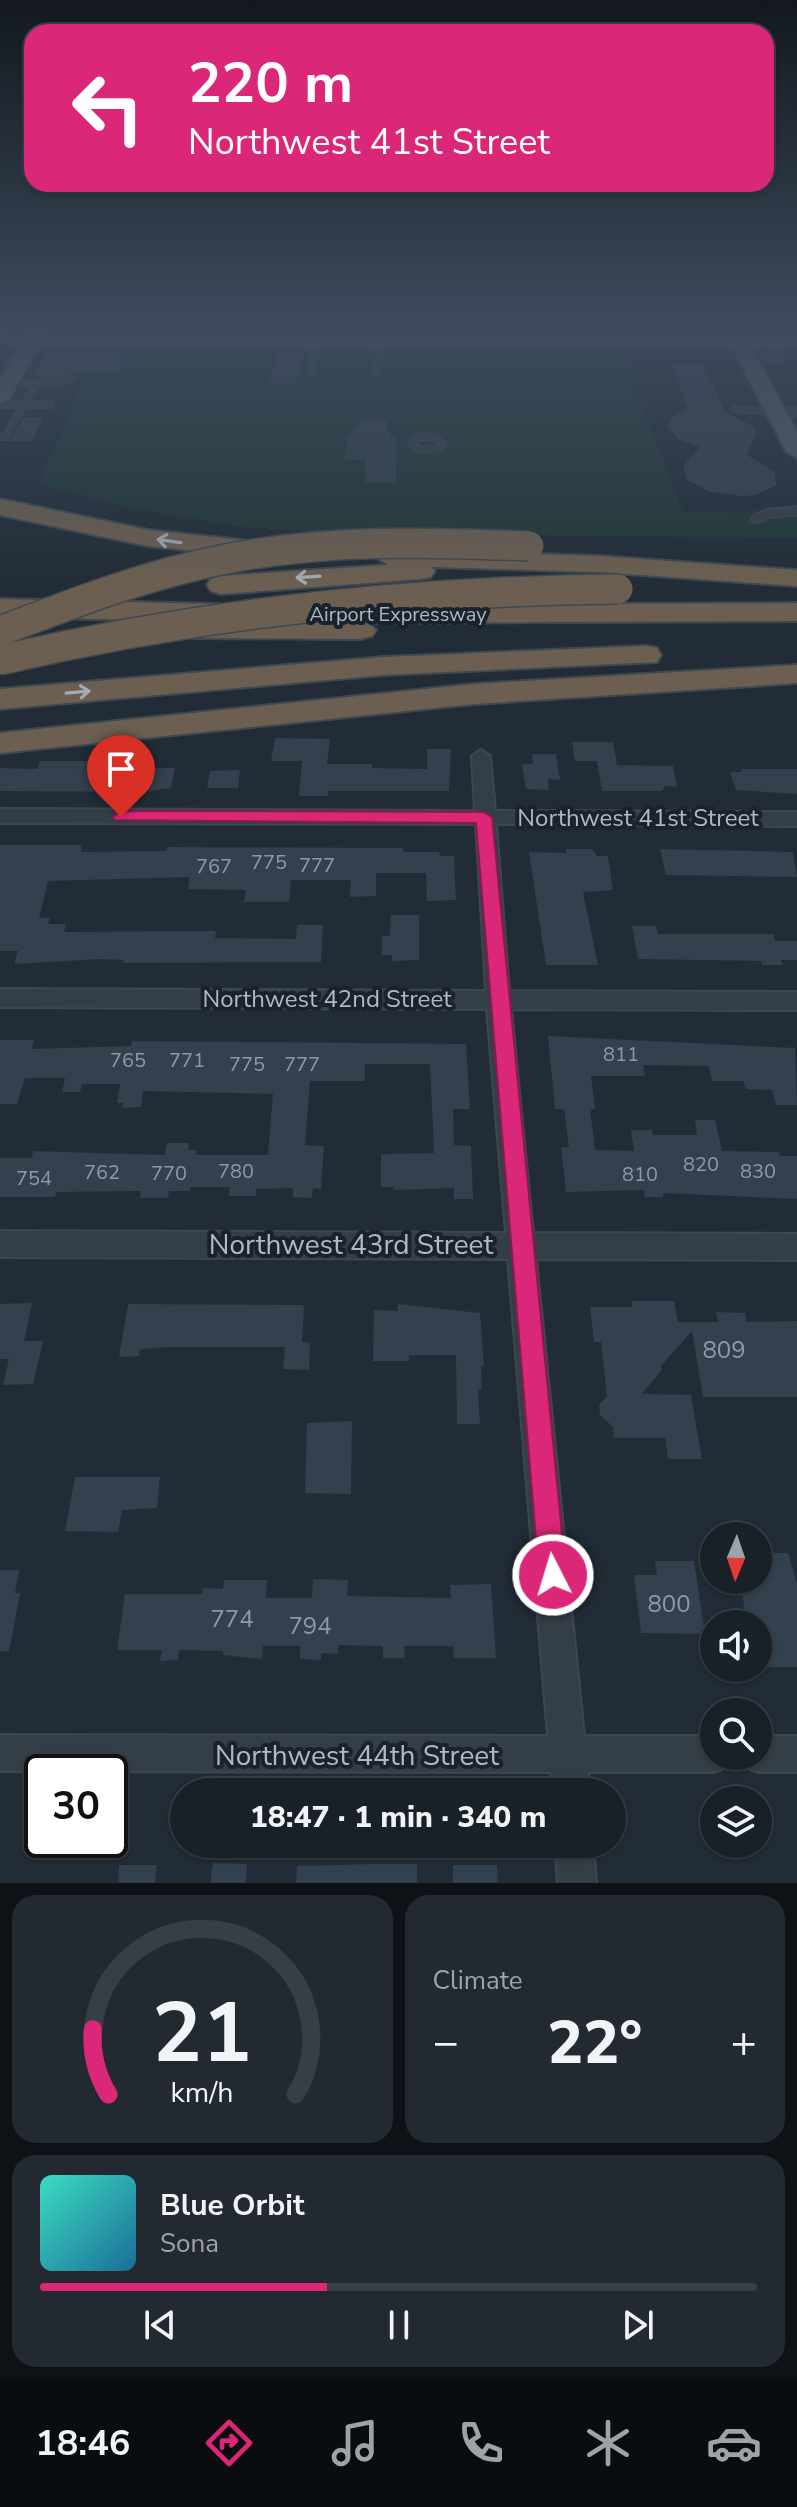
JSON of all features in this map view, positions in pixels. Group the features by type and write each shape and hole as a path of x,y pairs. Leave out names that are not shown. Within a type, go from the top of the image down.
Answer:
{"highway":[{"path":"0,507 113,532 220,547 317,554 599,564 796,577"},
{"path":"0,631 121,586 243,555 376,542 529,546 796,577"},
{"path":"0,623 221,585 439,571 693,572"},
{"path":"0,660 155,626 319,602 456,591 618,589 796,577"},
{"name":"Airport Expressway","path":"0,608 256,614 797,612"},
{"name":"Airport Expressway","path":"0,623 240,630 797,630"},
{"path":"0,699 384,666 628,656 797,656"},
{"path":"0,724 519,674 797,656"},
{"path":"0,743 297,710 564,687 797,674"}],"main road":[{"path":"777,414 797,451"}],"street":[{"path":"481,756 498,999 570,1778"},
{"name":"Northwest 41st Street","path":"0,816 797,819"},
{"name":"Northwest 42nd Street","path":"0,998 797,1001"},
{"name":"Northwest 43rd Street","path":"0,1244 797,1247"},
{"name":"Northwest 44th Street","path":"0,1753 700,1754"},
{"path":"772,1754 797,1754"},
{"path":"575,1858 577,1883"}],"lane":[{"path":"0,437 5,437 19,414"},
{"path":"756,519 770,513 797,511"}],"green space":[{"path":"69,414 645,414 683,512 748,513 766,507 797,507 797,538 331,533 239,527 127,506 38,484"}],"building":[{"path":"729,414 753,426 756,432 747,455 775,472 776,485 756,495 742,496 710,492 687,480 683,466 700,447 679,440 667,427 673,416"},
{"path":"24,417 43,417 32,441 9,441"},
{"path":"361,418 387,419 387,432 390,432 390,437 396,437 396,483 365,483 366,460 345,460 347,440"},
{"path":"275,738 330,739 327,764 372,764 372,768 427,769 427,749 451,749 449,791 328,791 328,796 299,796 302,761 271,761"},
{"path":"572,742 613,742 617,765 673,766 677,787 665,786 662,791 602,791 597,761 575,761"},
{"path":"532,754 556,754 560,780 548,779 549,790 526,789 522,764 533,764"},
{"path":"92,756 113,756 109,768 175,768 171,788 143,792 0,791 0,768 38,769 40,761 91,761"},
{"path":"741,769 797,769 797,794 736,790 730,772 742,772"},
{"path":"240,770 238,788 207,788 210,771"},
{"path":"0,845 82,845 81,852 166,851 167,847 403,848 403,852 439,852 440,856 454,856 456,900 427,901 426,873 376,873 376,896 350,897 351,880 291,880 289,902 244,902 246,890 188,889 190,877 48,881 39,918 50,918 48,924 66,924 64,932 216,931 215,938 296,939 297,925 323,925 321,962 123,963 124,960 101,959 14,964 18,951 0,951"},
{"path":"566,849 592,849 597,856 608,856 613,890 583,892 598,965 546,965 529,852 566,853"},
{"path":"660,849 793,852 797,877 666,875"},
{"path":"391,915 419,915 419,960 392,961 392,955 382,955 382,936 390,936"},
{"path":"632,926 656,926 658,934 773,934 775,941 797,941 797,960 781,960 783,965 762,965 761,961 638,959"},
{"path":"548,1036 795,1048 797,1105 776,1105 772,1090 746,1089 743,1081 712,1081 709,1066 643,1065 645,1076 591,1076 595,1109 590,1109 595,1150 634,1151 631,1130 652,1130 653,1135 697,1135 695,1120 715,1120 722,1151 779,1152 780,1156 797,1156 797,1199 663,1193 663,1197 645,1197 644,1190 566,1192 561,1147 569,1147 564,1109 555,1109"},
{"path":"0,1040 34,1040 32,1049 131,1046 132,1041 466,1044 470,1109 453,1109 454,1145 471,1146 473,1199 454,1199 454,1188 394,1190 394,1187 381,1187 381,1154 434,1153 430,1064 365,1064 365,1081 310,1081 305,1145 324,1146 321,1189 313,1188 312,1198 293,1197 293,1188 256,1189 256,1196 229,1196 230,1187 191,1187 190,1191 169,1191 168,1198 140,1198 141,1191 56,1192 55,1197 0,1197 0,1158 32,1158 33,1151 165,1155 167,1143 189,1143 188,1150 197,1150 196,1155 268,1155 273,1094 143,1091 141,1107 122,1108 123,1103 117,1103 120,1084 82,1084 80,1092 62,1092 65,1078 25,1078 17,1104 0,1104"},
{"path":"632,1301 674,1301 678,1322 718,1322 716,1312 745,1313 747,1322 797,1321 797,1397 703,1397 692,1331 661,1366 661,1371 642,1394 691,1395 702,1459 668,1459 665,1438 614,1438 613,1427 600,1415 599,1405 607,1396 601,1342 594,1342 590,1307 632,1307"},
{"path":"32,1303 24,1341 43,1341 33,1384 3,1385 9,1359 0,1359 0,1304"},
{"path":"128,1304 304,1305 302,1342 310,1343 309,1370 283,1369 285,1347 170,1347 140,1349 139,1356 119,1357"},
{"path":"398,1304 480,1313 484,1366 481,1366 482,1389 478,1389 480,1424 457,1424 456,1355 409,1355 409,1361 373,1361 374,1310 398,1311"},
{"path":"352,1421 351,1494 305,1493 307,1423"},
{"path":"75,1477 160,1477 157,1508 122,1510 118,1532 65,1531"},
{"path":"772,1553 788,1553 797,1583 797,1667 772,1667 772,1610 745,1610 742,1594 772,1594"},
{"path":"655,1561 694,1561 701,1610 700,1634 641,1633 634,1575 657,1575"},
{"path":"0,1570 19,1570 15,1593 20,1593 9,1652 0,1651"},
{"path":"313,1579 348,1580 347,1596 451,1598 450,1585 491,1584 496,1658 454,1658 453,1646 404,1646 405,1658 383,1658 383,1646 338,1645 338,1654 321,1653 321,1660 300,1659 300,1646 263,1646 262,1659 223,1655 223,1651 179,1650 178,1660 160,1661 162,1650 117,1650 125,1594 202,1594 203,1588 223,1589 224,1580 267,1580 266,1598 312,1598"},
{"path":"213,1863 247,1864 246,1883 210,1883"},
{"path":"417,1864 417,1883 296,1883 297,1866"},
{"path":"119,1865 157,1865 155,1883 118,1883"},
{"path":"453,1865 497,1865 498,1883 453,1883"}],"route":[{"path":"121,817 483,817 553,1575"}]}
